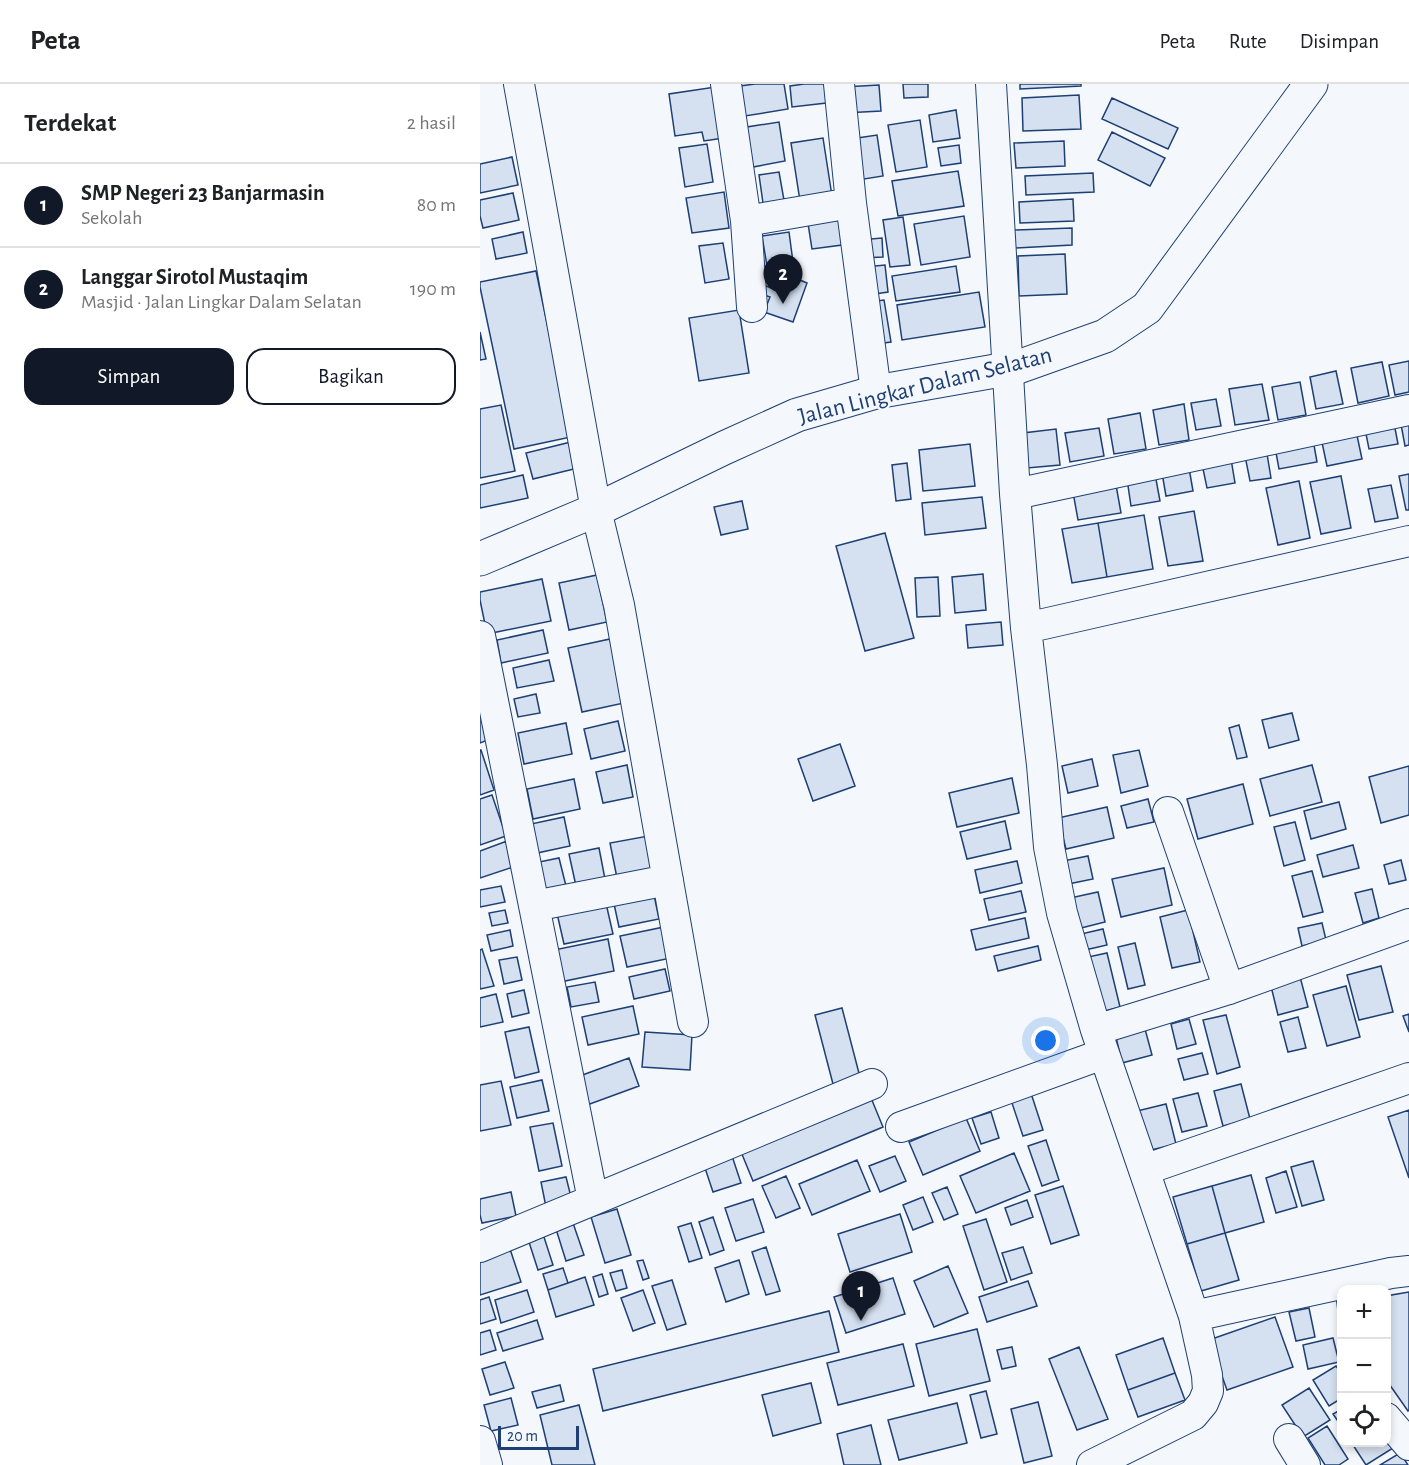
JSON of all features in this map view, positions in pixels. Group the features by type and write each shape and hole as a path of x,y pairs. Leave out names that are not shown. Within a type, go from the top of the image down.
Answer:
{"main road":[{"name":"Jalan Lingkar Dalam Selatan","path":"480,559 596,510 797,415 876,392 1018,367 1105,336 1147,308 1311,84"}],"street":[{"path":"519,84 596,510 619,604 693,1022"},
{"path":"726,84 746,221 752,307"},
{"path":"839,84 851,203 876,392"},
{"path":"991,84 1015,494 1026,628 1049,847 1062,913 1100,1042 1194,1316 1207,1375 1208,1391 1203,1403 1193,1415 1092,1465"},
{"path":"746,221 851,203"},
{"path":"1015,494 1409,410"},
{"path":"1026,628 1409,541"},
{"path":"480,636 593,1200"},
{"path":"1168,812 1229,989"},
{"path":"534,906 668,880"},
{"path":"901,1127 1229,989 1409,924"},
{"path":"1144,1170 1409,1078"},
{"path":"480,1247 872,1084"},
{"path":"1194,1316 1409,1271"},
{"path":"1391,1424 1409,1445"},
{"path":"1289,1439 1305,1465"},
{"path":"480,1441 487,1465"}],"building":[{"path":"784,84 788,109 745,116 740,86"},
{"path":"833,84 835,102 792,107 790,86"},
{"path":"903,84 928,84 928,97 904,98"},
{"path":"1020,84 1081,84 1081,86 1020,89"},
{"path":"879,85 881,111 844,113 843,87"},
{"path":"722,86 730,137 704,141 702,132 675,136 669,94"},
{"path":"1079,95 1081,129 1023,131 1022,98"},
{"path":"1112,98 1178,128 1168,149 1102,119"},
{"path":"956,110 960,138 933,142 929,115"},
{"path":"920,120 927,167 896,172 888,125"},
{"path":"779,122 785,161 753,167 747,127"},
{"path":"1112,132 1165,158 1150,186 1098,160"},
{"path":"877,135 883,176 858,180 851,139"},
{"path":"823,138 832,196 800,201 791,143"},
{"path":"1064,141 1065,166 1016,168 1014,143"},
{"path":"707,144 713,182 685,187 679,148"},
{"path":"959,145 961,163 941,166 938,148"},
{"path":"512,157 518,185 480,193 480,164"},
{"path":"958,171 964,206 898,216 892,181"},
{"path":"779,172 784,200 763,203 759,175"},
{"path":"1093,173 1094,192 1026,195 1025,176"},
{"path":"724,192 729,228 692,233 686,198"},
{"path":"513,193 519,220 483,228 480,200"},
{"path":"1073,199 1074,221 1020,223 1019,202"},
{"path":"838,212 842,245 812,249 807,217"},
{"path":"964,216 970,257 921,265 914,224"},
{"path":"903,217 910,265 890,267 883,220"},
{"path":"1072,228 1072,245 1014,248 1013,230"},
{"path":"523,232 527,253 496,259 492,239"},
{"path":"789,232 793,262 767,266 762,236"},
{"path":"882,238 883,257 862,258 860,240"},
{"path":"723,243 729,279 705,283 699,246"},
{"path":"1065,254 1067,294 1019,296 1018,256"},
{"path":"885,265 888,292 868,295 865,267"},
{"path":"956,266 960,292 896,301 892,276"},
{"path":"536,271 571,437 514,449 480,282"},
{"path":"778,271 807,283 793,322 764,312 770,297 761,294 764,285 771,288"},
{"path":"979,292 985,327 902,340 897,305"},
{"path":"884,300 891,342 876,344 869,302"},
{"path":"739,310 749,373 699,381 689,318"},
{"path":"480,332 486,359 480,360"},
{"path":"1409,361 1409,392 1395,395 1389,365"},
{"path":"1382,362 1389,396 1358,403 1351,368"},
{"path":"1336,371 1343,404 1316,409 1310,377"},
{"path":"1300,382 1306,415 1278,420 1272,387"},
{"path":"1262,384 1269,420 1235,425 1229,389"},
{"path":"1216,399 1221,426 1196,430 1191,403"},
{"path":"1184,404 1189,440 1159,445 1153,410"},
{"path":"501,405 515,471 480,478 480,409"},
{"path":"1140,413 1146,449 1114,454 1108,419"},
{"path":"1409,417 1409,445 1405,446 1400,419"},
{"path":"1393,418 1398,444 1369,449 1364,424"},
{"path":"1355,426 1362,459 1327,466 1320,433"},
{"path":"1099,428 1104,456 1070,462 1065,433"},
{"path":"1056,429 1060,465 1027,468 1023,433"},
{"path":"1312,434 1317,462 1279,469 1274,442"},
{"path":"575,441 582,467 533,479 526,453"},
{"path":"970,444 975,486 923,491 919,450"},
{"path":"1266,448 1271,478 1250,481 1244,451"},
{"path":"1231,459 1235,483 1207,488 1202,464"},
{"path":"907,463 911,499 896,501 892,465"},
{"path":"1189,468 1193,491 1166,496 1162,473"},
{"path":"1155,474 1160,501 1131,506 1127,479"},
{"path":"1409,474 1409,510 1406,510 1399,476"},
{"path":"523,475 528,498 480,508 480,485"},
{"path":"1341,476 1351,528 1321,534 1310,482"},
{"path":"1299,481 1310,538 1278,545 1266,488"},
{"path":"1116,485 1121,513 1078,520 1073,492"},
{"path":"1391,485 1398,518 1375,522 1368,489"},
{"path":"982,497 986,528 925,535 922,503"},
{"path":"742,501 748,529 721,535 714,507"},
{"path":"1194,511 1203,561 1168,566 1159,517"},
{"path":"1144,515 1153,569 1107,577 1098,523"},
{"path":"1098,523 1107,577 1072,583 1062,529"},
{"path":"885,533 914,638 865,651 836,546"},
{"path":"983,574 986,610 955,613 952,577"},
{"path":"597,575 607,622 569,630 559,583"},
{"path":"938,577 940,616 917,617 915,578"},
{"path":"542,579 551,621 487,634 480,592"},
{"path":"1001,622 1003,645 968,648 966,625"},
{"path":"543,630 548,653 501,663 497,640"},
{"path":"610,639 624,703 582,712 568,648"},
{"path":"549,660 554,681 517,688 513,668"},
{"path":"536,694 540,713 518,717 514,699"},
{"path":"480,709 490,739 480,743"},
{"path":"1292,713 1299,740 1269,748 1262,720"},
{"path":"618,721 625,751 591,759 584,729"},
{"path":"566,723 572,754 524,764 518,733"},
{"path":"1239,725 1247,757 1237,759 1229,728"},
{"path":"840,744 855,786 813,801 798,759"},
{"path":"480,750 494,790 480,795"},
{"path":"1139,750 1148,786 1121,793 1113,755"},
{"path":"1092,759 1098,786 1068,793 1062,766"},
{"path":"627,765 633,797 603,803 596,772"},
{"path":"1312,765 1322,802 1270,816 1260,779"},
{"path":"1409,766 1409,815 1381,823 1369,777"},
{"path":"1012,778 1019,813 957,827 949,793"},
{"path":"574,779 580,809 533,819 527,789"},
{"path":"1243,784 1253,824 1198,839 1187,799"},
{"path":"492,795 506,836 480,845 480,799"},
{"path":"1148,799 1154,822 1127,828 1121,806"},
{"path":"1339,802 1346,829 1311,839 1304,811"},
{"path":"1107,807 1114,838 1066,849 1058,818"},
{"path":"564,817 570,846 537,853 531,824"},
{"path":"1005,821 1011,849 967,859 960,832"},
{"path":"1295,822 1305,860 1284,866 1274,827"},
{"path":"648,836 658,880 619,888 610,843"},
{"path":"507,841 516,866 480,878 480,851"},
{"path":"1353,845 1359,868 1323,877 1317,855"},
{"path":"599,848 605,879 576,886 569,854"},
{"path":"1088,856 1093,879 1068,884 1063,861"},
{"path":"559,858 566,886 545,890 539,862"},
{"path":"1401,860 1406,880 1389,884 1384,865"},
{"path":"1017,861 1022,883 980,893 975,870"},
{"path":"1164,868 1172,905 1121,917 1112,879"},
{"path":"1312,871 1323,912 1303,917 1292,876"},
{"path":"501,886 505,902 480,907 480,890"},
{"path":"1372,889 1379,918 1363,923 1355,893"},
{"path":"653,890 659,919 619,927 613,899"},
{"path":"1021,891 1026,912 989,920 984,899"},
{"path":"1098,892 1105,922 1077,929 1070,898"},
{"path":"605,899 613,934 564,944 556,909"},
{"path":"505,910 508,923 492,926 489,913"},
{"path":"1188,910 1200,962 1172,968 1160,917"},
{"path":"1025,918 1029,938 976,950 971,930"},
{"path":"1322,923 1326,940 1302,946 1298,928"},
{"path":"664,927 671,958 627,967 620,936"},
{"path":"1103,929 1107,945 1085,950 1081,934"},
{"path":"510,930 513,946 491,951 487,935"},
{"path":"608,939 614,971 560,982 554,950"},
{"path":"1135,943 1145,985 1128,989 1118,947"},
{"path":"1038,946 1041,960 998,971 994,956"},
{"path":"482,949 494,986 480,989 480,950"},
{"path":"1107,953 1120,1007 1101,1012 1088,957"},
{"path":"517,957 522,980 504,984 499,960"},
{"path":"1381,966 1393,1012 1359,1020 1347,975"},
{"path":"665,969 670,991 634,999 629,977"},
{"path":"1299,973 1308,1007 1278,1015 1270,982"},
{"path":"595,982 599,1002 571,1007 567,987"},
{"path":"1346,986 1360,1037 1327,1046 1313,995"},
{"path":"524,990 529,1013 512,1017 507,994"},
{"path":"496,994 503,1022 480,1027 480,998"},
{"path":"633,1006 639,1034 588,1045 582,1017"},
{"path":"842,1008 860,1077 833,1084 815,1015"},
{"path":"1409,1014 1409,1032 1403,1016"},
{"path":"1226,1015 1240,1067 1217,1074 1203,1020"},
{"path":"1298,1017 1306,1048 1288,1052 1280,1022"},
{"path":"1189,1019 1196,1044 1177,1049 1171,1024"},
{"path":"529,1027 539,1072 515,1078 505,1032"},
{"path":"1145,1029 1152,1055 1122,1063 1116,1037"},
{"path":"645,1032 692,1035 690,1070 642,1067"},
{"path":"1202,1053 1208,1074 1184,1080 1178,1059"},
{"path":"629,1058 639,1086 587,1105 577,1077"},
{"path":"542,1080 549,1111 517,1118 510,1087"},
{"path":"501,1081 511,1125 480,1131 480,1085"},
{"path":"1028,1084 1043,1130 1023,1136 1008,1091"},
{"path":"1241,1084 1250,1119 1223,1126 1214,1091"},
{"path":"869,1093 883,1127 753,1181 739,1147"},
{"path":"1198,1093 1207,1126 1182,1132 1173,1099"},
{"path":"1166,1104 1176,1144 1147,1151 1137,1111"},
{"path":"1409,1110 1409,1178 1388,1117"},
{"path":"991,1112 999,1138 981,1144 972,1118"},
{"path":"966,1118 980,1151 923,1175 909,1142"},
{"path":"553,1123 562,1166 539,1171 530,1127"},
{"path":"1046,1140 1059,1180 1042,1186 1028,1146"},
{"path":"731,1153 741,1183 713,1192 703,1162"},
{"path":"1014,1153 1030,1191 976,1213 960,1176"},
{"path":"895,1156 906,1181 880,1192 869,1166"},
{"path":"857,1160 870,1191 812,1215 799,1184"},
{"path":"1313,1161 1324,1200 1302,1206 1291,1167"},
{"path":"1286,1171 1297,1207 1276,1213 1266,1178"},
{"path":"1251,1175 1264,1222 1225,1233 1212,1186"},
{"path":"786,1176 800,1208 776,1218 762,1186"},
{"path":"566,1177 572,1201 546,1207 541,1182"},
{"path":"1063,1186 1079,1235 1051,1244 1035,1195"},
{"path":"1212,1186 1225,1233 1187,1244 1173,1197"},
{"path":"947,1187 958,1214 944,1220 932,1193"},
{"path":"511,1192 516,1216 482,1223 480,1199"},
{"path":"923,1197 933,1222 913,1230 903,1205"},
{"path":"753,1199 764,1232 736,1241 725,1208"},
{"path":"1027,1200 1033,1217 1011,1225 1005,1208"},
{"path":"617,1209 631,1255 605,1263 591,1217"},
{"path":"900,1214 912,1252 850,1272 838,1234"},
{"path":"713,1217 724,1250 710,1255 699,1222"},
{"path":"986,1219 1007,1282 984,1290 963,1226"},
{"path":"573,1223 584,1255 566,1261 556,1229"},
{"path":"691,1223 702,1258 689,1262 678,1227"},
{"path":"1225,1233 1239,1280 1201,1291 1187,1244"},
{"path":"543,1234 553,1265 538,1270 528,1239"},
{"path":"766,1247 780,1291 766,1295 752,1252"},
{"path":"1023,1247 1032,1273 1011,1280 1002,1253"},
{"path":"510,1249 521,1282 480,1295 480,1259"},
{"path":"643,1260 649,1278 643,1280 637,1261"},
{"path":"739,1260 749,1294 726,1302 715,1268"},
{"path":"948,1266 968,1313 934,1327 914,1281"},
{"path":"563,1268 568,1283 548,1290 543,1274"},
{"path":"622,1270 627,1288 616,1291 610,1273"},
{"path":"602,1274 608,1294 599,1297 593,1277"},
{"path":"585,1277 594,1305 556,1317 548,1290"},
{"path":"893,1278 905,1314 846,1333 834,1297"},
{"path":"672,1280 686,1324 667,1330 652,1286"},
{"path":"1028,1281 1037,1306 987,1322 979,1297"},
{"path":"527,1290 534,1312 501,1323 495,1300"},
{"path":"643,1290 655,1323 633,1331 621,1298"},
{"path":"1409,1292 1408,1411 1391,1387 1391,1295"},
{"path":"489,1297 496,1319 480,1324 480,1300"},
{"path":"1309,1308 1315,1337 1296,1341 1289,1312"},
{"path":"829,1311 839,1352 603,1411 593,1369"},
{"path":"1275,1317 1293,1367 1227,1390 1209,1340"},
{"path":"537,1320 543,1339 503,1351 497,1333"},
{"path":"977,1329 990,1381 929,1396 916,1344"},
{"path":"490,1330 496,1350 480,1355 480,1333"},
{"path":"1163,1338 1175,1373 1128,1390 1116,1355"},
{"path":"1333,1338 1337,1362 1308,1369 1303,1345"},
{"path":"903,1344 914,1386 838,1405 827,1363"},
{"path":"1012,1347 1016,1366 1002,1369 997,1350"},
{"path":"1079,1347 1108,1419 1077,1430 1049,1359"},
{"path":"505,1362 514,1388 490,1395 482,1369"},
{"path":"1336,1366 1337,1401 1329,1406 1313,1380"},
{"path":"1175,1373 1185,1400 1138,1417 1128,1390"},
{"path":"811,1383 821,1423 773,1436 762,1395"},
{"path":"560,1385 564,1401 537,1408 532,1392"},
{"path":"1309,1388 1330,1420 1303,1437 1282,1405"},
{"path":"986,1391 997,1434 981,1438 970,1395"},
{"path":"511,1398 518,1425 491,1431 484,1405"},
{"path":"1038,1402 1052,1456 1024,1463 1011,1409"},
{"path":"957,1403 967,1443 899,1460 888,1420"},
{"path":"579,1405 595,1465 552,1465 540,1415"},
{"path":"871,1425 881,1465 844,1465 837,1434"},
{"path":"1327,1426 1337,1442 1337,1447 1340,1447 1348,1459 1339,1465 1325,1465 1308,1438"},
{"path":"1391,1445 1393,1448 1366,1465 1354,1447 1391,1447"},
{"path":"1400,1453 1408,1465 1380,1465"}],"place":[{"name":"Langgar Sirotol Mustaqim","path":"783,304"},
{"name":"SMP Negeri 23 Banjarmasin","path":"861,1321"}]}
